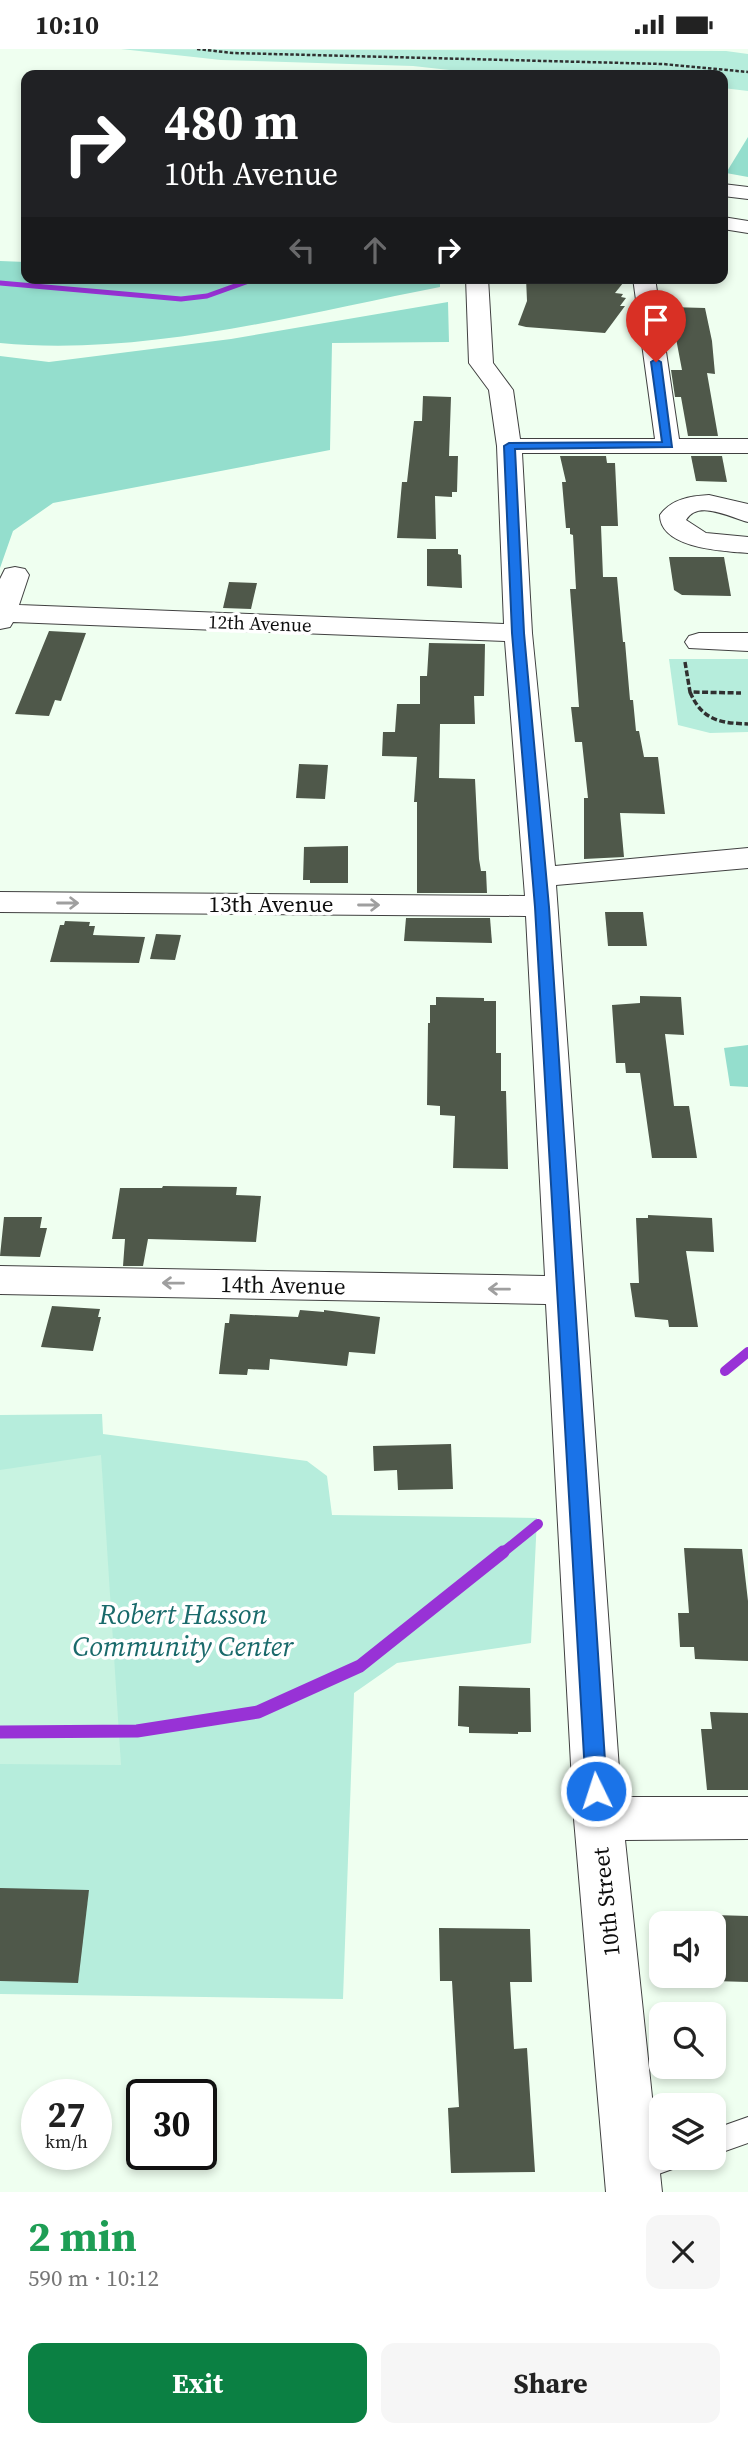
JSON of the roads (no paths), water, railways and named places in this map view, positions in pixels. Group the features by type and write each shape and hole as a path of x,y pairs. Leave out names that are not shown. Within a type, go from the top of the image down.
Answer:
{"street":[{"path":"728,191 748,193"},
{"path":"728,224 748,227"},
{"name":"10th Street","path":"477,284 481,363 501,390 509,446 518,633 541,892 567,1290 598,1819 633,2181"},
{"path":"645,284 668,445"},
{"path":"509,446 748,446"},
{"path":"748,514 731,506 701,504 688,506 673,515 677,527 691,536 720,543 748,545"},
{"path":"2,617 15,575"},
{"name":"12th Avenue","path":"2,617 518,633"},
{"path":"693,651 748,642"},
{"name":"13th Avenue","path":"0,902 541,892 748,858"},
{"name":"14th Avenue","path":"0,1280 567,1290"},
{"path":"598,1819 748,1818"}],"lane":[{"path":"726,2138 748,2130"},
{"path":"633,2181 650,2170"}],"waterway":[{"path":"0,283 181,299 207,296 240,284"},
{"path":"725,1371 748,1352"},
{"path":"501,1554 538,1524"},
{"path":"0,1732 137,1731 258,1712 360,1666 503,1552"}],"park label":[{"name":"Robert Hasson Community Center","path":"183,1630"}]}
